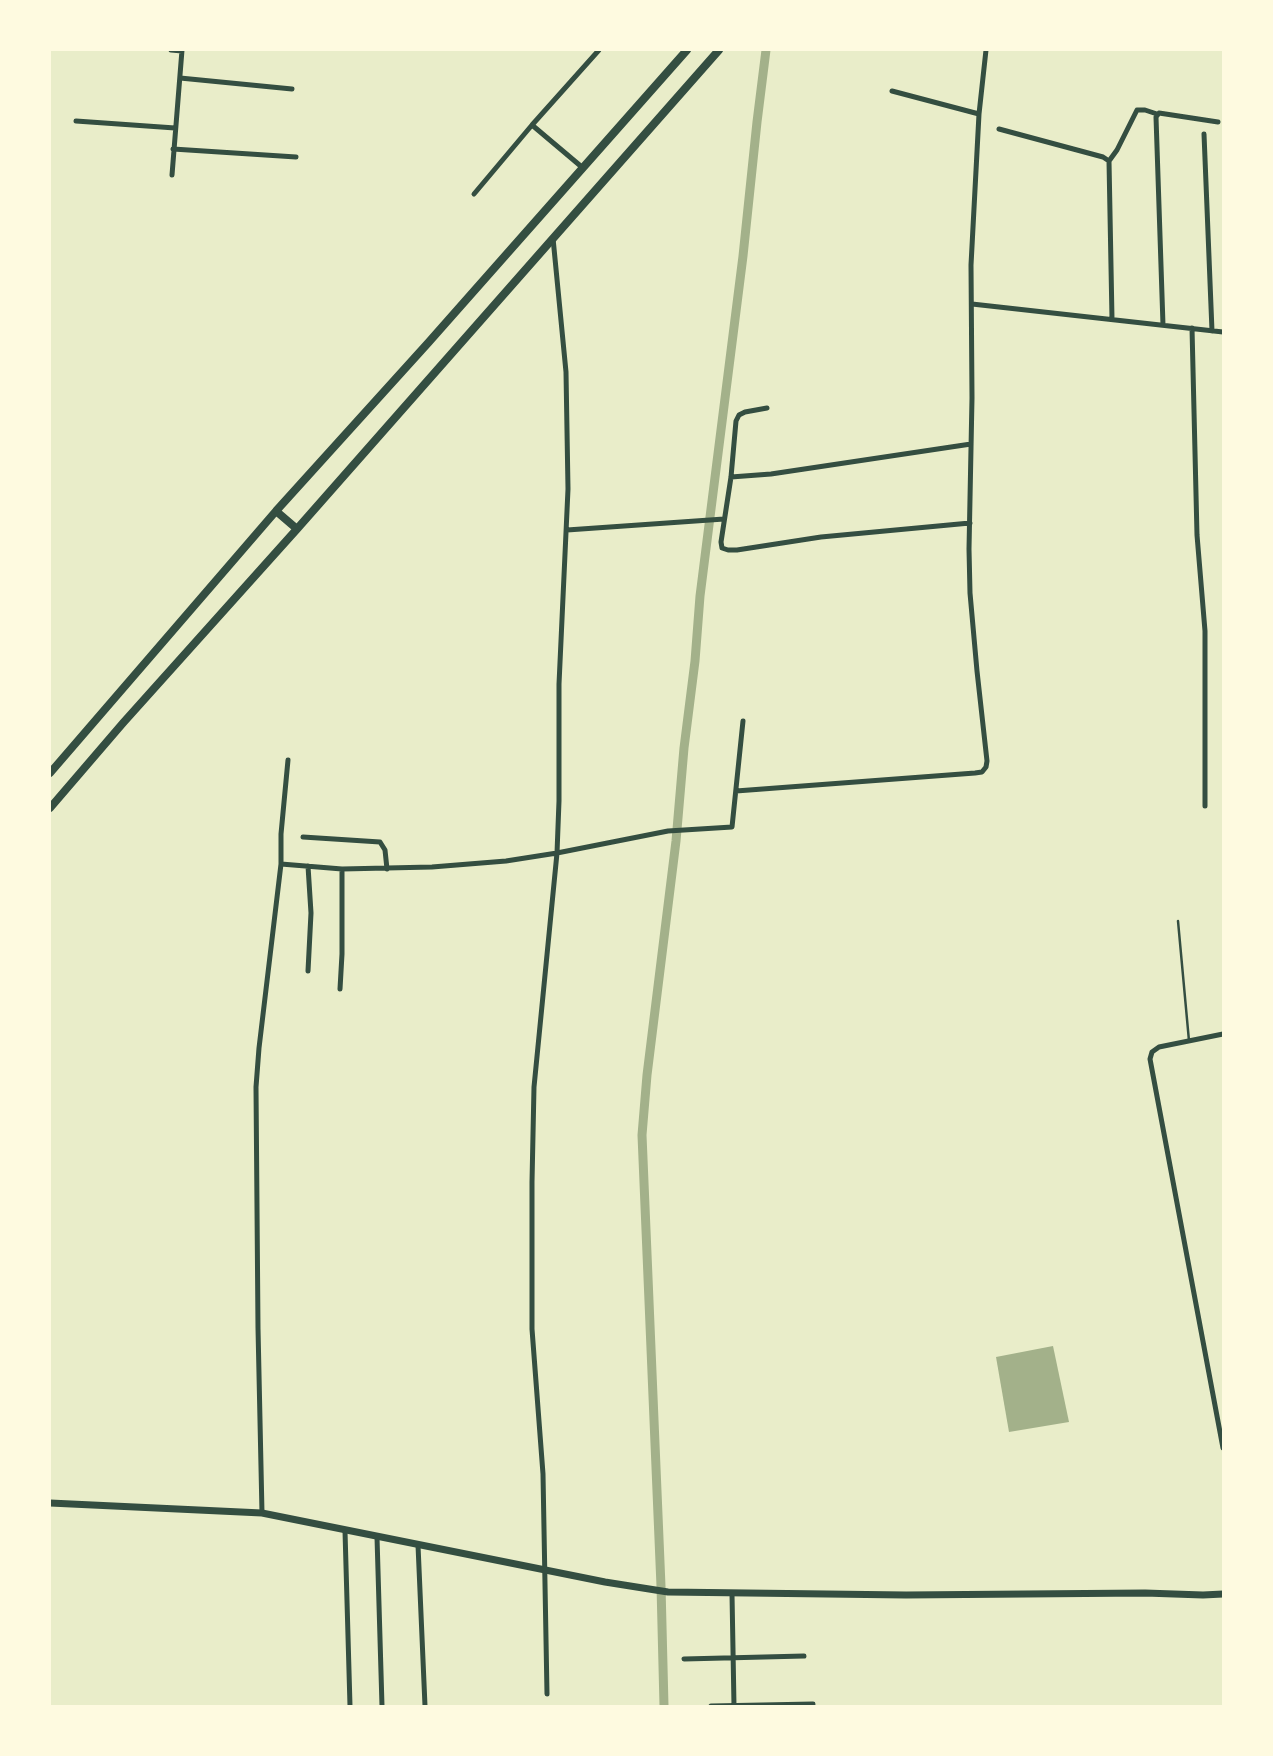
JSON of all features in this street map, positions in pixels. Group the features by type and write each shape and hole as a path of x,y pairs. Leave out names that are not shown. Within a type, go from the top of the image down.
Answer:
{"main road":[{"path":"50,773 276,511 428,343 687,50"},
{"path":"50,808 123,723 297,529 719,50"},
{"path":"276,511 297,529"},
{"path":"50,1504 262,1513 545,1570 668,1592 906,1596 1223,1594"}],"street":[{"path":"170,50 182,50 172,175"},
{"path":"474,194 599,50"},
{"path":"736,791 975,773 982,772 986,767 987,761 970,593 970,523 972,256 979,114 986,50"},
{"path":"180,78 292,89"},
{"path":"892,91 979,114"},
{"path":"1112,319 1109,161 1139,109 1157,114 1218,122"},
{"path":"1157,114 1163,325"},
{"path":"76,121 175,128"},
{"path":"532,125 584,168"},
{"path":"999,129 1103,157 1109,161"},
{"path":"1204,134 1212,331"},
{"path":"173,149 296,157"},
{"path":"547,1694 543,1474 532,1329 532,1182 534,1087 557,853 559,684 567,530 569,439 566,372 553,238"},
{"path":"972,304 1223,332"},
{"path":"1192,328 1197,535 1205,639 1204,806"},
{"path":"767,408 745,412 739,415 736,421 731,477 721,542 722,548 737,550 821,537 970,523"},
{"path":"731,477 770,474 971,444"},
{"path":"567,530 724,519"},
{"path":"281,864 342,869 387,869 506,861 668,831 732,827 743,721"},
{"path":"262,1513 256,1087 281,864 281,834 288,760"},
{"path":"303,836 380,842 385,850 387,869"},
{"path":"308,866 311,912 308,971"},
{"path":"340,989 342,869"},
{"path":"1223,1034 1159,1047 1152,1052 1150,1059 1223,1448"},
{"path":"345,1531 350,1706"},
{"path":"377,1537 382,1706"},
{"path":"418,1545 425,1706"},
{"path":"732,1594 734,1705"},
{"path":"684,1659 804,1656"},
{"path":"711,1706 813,1704"}],"lane":[{"path":"1178,921 1189,1040"}],"shaded area":[{"path":"1053,1346 1069,1422 1009,1432 996,1357"}],"waterway":[{"path":"664,1706 661,1586 642,1135 647,1075 676,841 700,596 743,256 766,50"}]}
